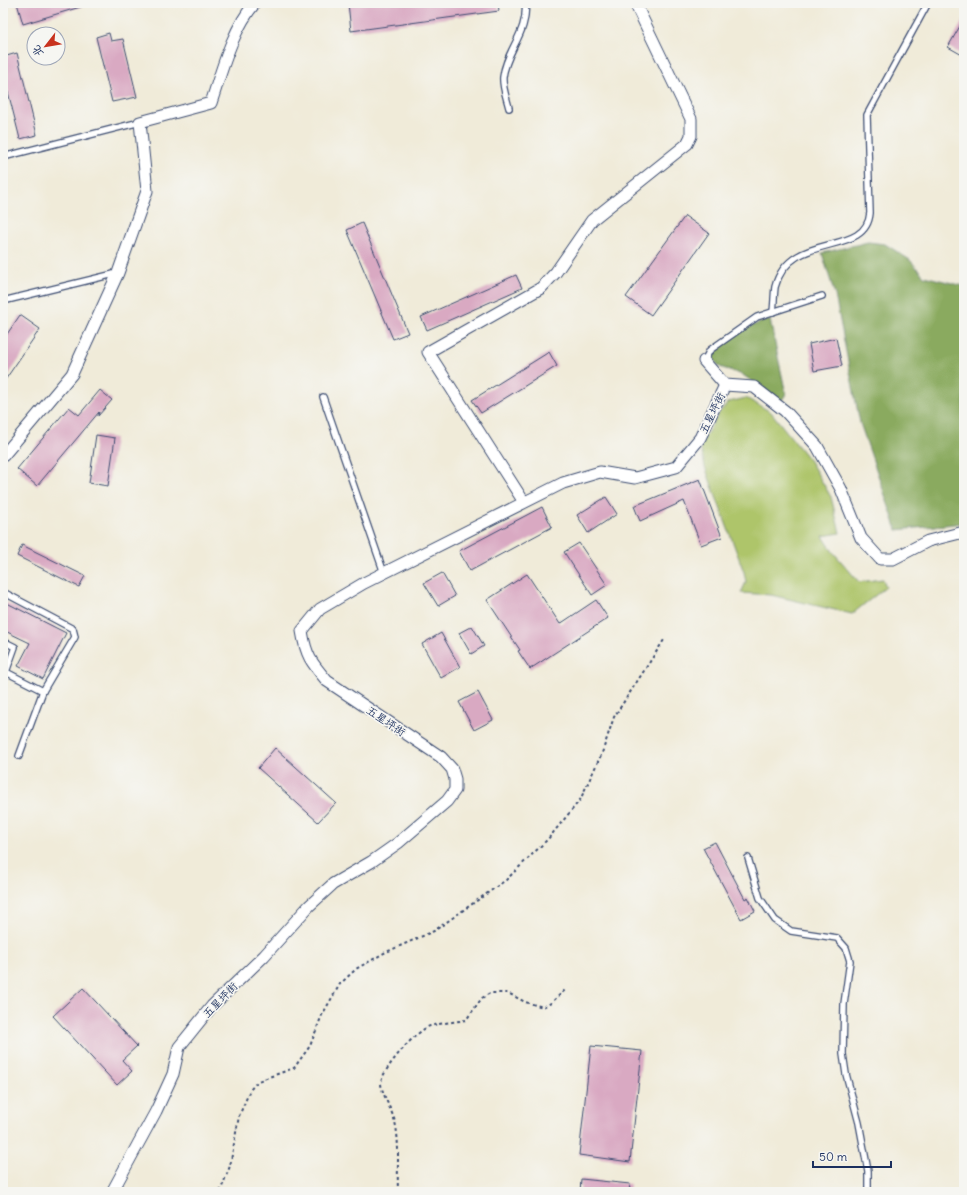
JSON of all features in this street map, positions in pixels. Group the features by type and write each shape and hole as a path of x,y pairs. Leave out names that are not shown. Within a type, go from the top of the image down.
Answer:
{"street":[{"path":"3,456 72,374 118,273 147,191 140,122 211,103 225,61 246,14 255,3"},
{"path":"524,502 428,352 541,288 556,272 592,220 687,144 691,136 691,119 635,3"},
{"path":"704,361 725,385 754,387 785,411 817,446 841,489 861,538 880,559 892,559 928,540 964,532"},
{"name":"五星坪街","path":"112,1192 156,1111 172,1074 179,1047 212,1006 264,956 309,906 333,884 371,862 398,843 447,801 455,790 455,779 452,769 440,758 327,681 314,665 305,650 302,631 320,609 384,574 563,483 600,472 635,478 676,467 700,438 725,385"}],"lane":[{"path":"508,108 503,78 524,24 525,3"},
{"path":"773,312 776,287 783,272 794,259 814,248 857,237 868,224 870,213 867,115 928,3"},
{"path":"3,157 140,122"},
{"path":"3,301 118,273"},
{"path":"704,361 710,350 757,317 822,296"},
{"path":"323,397 384,574"},
{"path":"3,592 73,629 75,636 43,691 19,756"},
{"path":"3,641 15,647 6,672 43,691"},
{"path":"748,858 760,898 775,920 791,931 837,938 846,948 850,960 844,1004 843,1054 846,1074 859,1123 868,1171 868,1192"}],"path":[{"path":"220,1192 230,1166 240,1116 250,1090 258,1081 294,1068 310,1046 322,1015 340,984 356,969 384,953 434,931 506,880 548,839 580,800 602,753 614,717 664,640"},
{"path":"398,1192 396,1124 391,1106 381,1090 381,1080 390,1064 421,1031 429,1026 466,1020 482,998 490,994 508,993 525,1002 543,1007 552,1003 565,990"}],"green space":[{"path":"868,242 885,244 910,260 924,276 964,286 964,523 897,530 860,423 835,295 822,253"},
{"path":"770,320 786,394 782,400 777,399 743,375 720,367 711,357 723,345 738,334 754,325"},
{"path":"746,398 771,412 810,461 831,497 840,533 823,536 833,552 859,582 883,579 886,587 852,614 771,595 741,593 746,582 744,572 705,467 700,445 719,413 729,402"}],"building":[{"path":"17,3 87,3 87,5 23,24"},
{"path":"348,3 498,3 499,11 351,31"},
{"path":"964,19 964,56 948,47"},
{"path":"109,33 111,41 123,39 137,97 112,102 96,37"},
{"path":"17,53 37,135 20,139 3,72 3,57"},
{"path":"685,216 709,233 651,315 626,297"},
{"path":"362,223 408,333 393,339 347,230"},
{"path":"516,275 522,288 427,330 421,317"},
{"path":"20,315 40,329 3,383 3,340"},
{"path":"836,338 842,366 814,371 809,344"},
{"path":"549,352 557,366 481,413 472,400"},
{"path":"100,390 112,400 98,416 99,412 37,486 17,469 69,407 79,415"},
{"path":"96,435 115,438 108,486 89,483"},
{"path":"700,479 722,537 701,545 684,501 640,521 634,506"},
{"path":"606,497 617,514 588,533 577,515"},
{"path":"542,507 552,527 470,571 459,551"},
{"path":"579,543 607,585 592,595 564,552"},
{"path":"22,545 85,576 79,587 17,556"},
{"path":"442,573 455,596 438,606 424,583"},
{"path":"527,574 560,624 596,600 608,618 530,669 518,651 520,650 487,600"},
{"path":"3,601 66,633 43,679 18,666 30,643 3,630"},
{"path":"472,626 484,646 471,654 459,633"},
{"path":"441,633 460,667 441,678 422,644"},
{"path":"478,692 493,720 474,730 459,702"},
{"path":"275,748 336,803 318,822 258,768"},
{"path":"715,842 745,899 748,897 755,911 741,919 703,848"},
{"path":"83,988 137,1046 122,1060 132,1071 117,1085 53,1016"},
{"path":"591,1046 642,1051 630,1162 579,1155"},
{"path":"581,1179 630,1184 629,1192 580,1192"}]}
